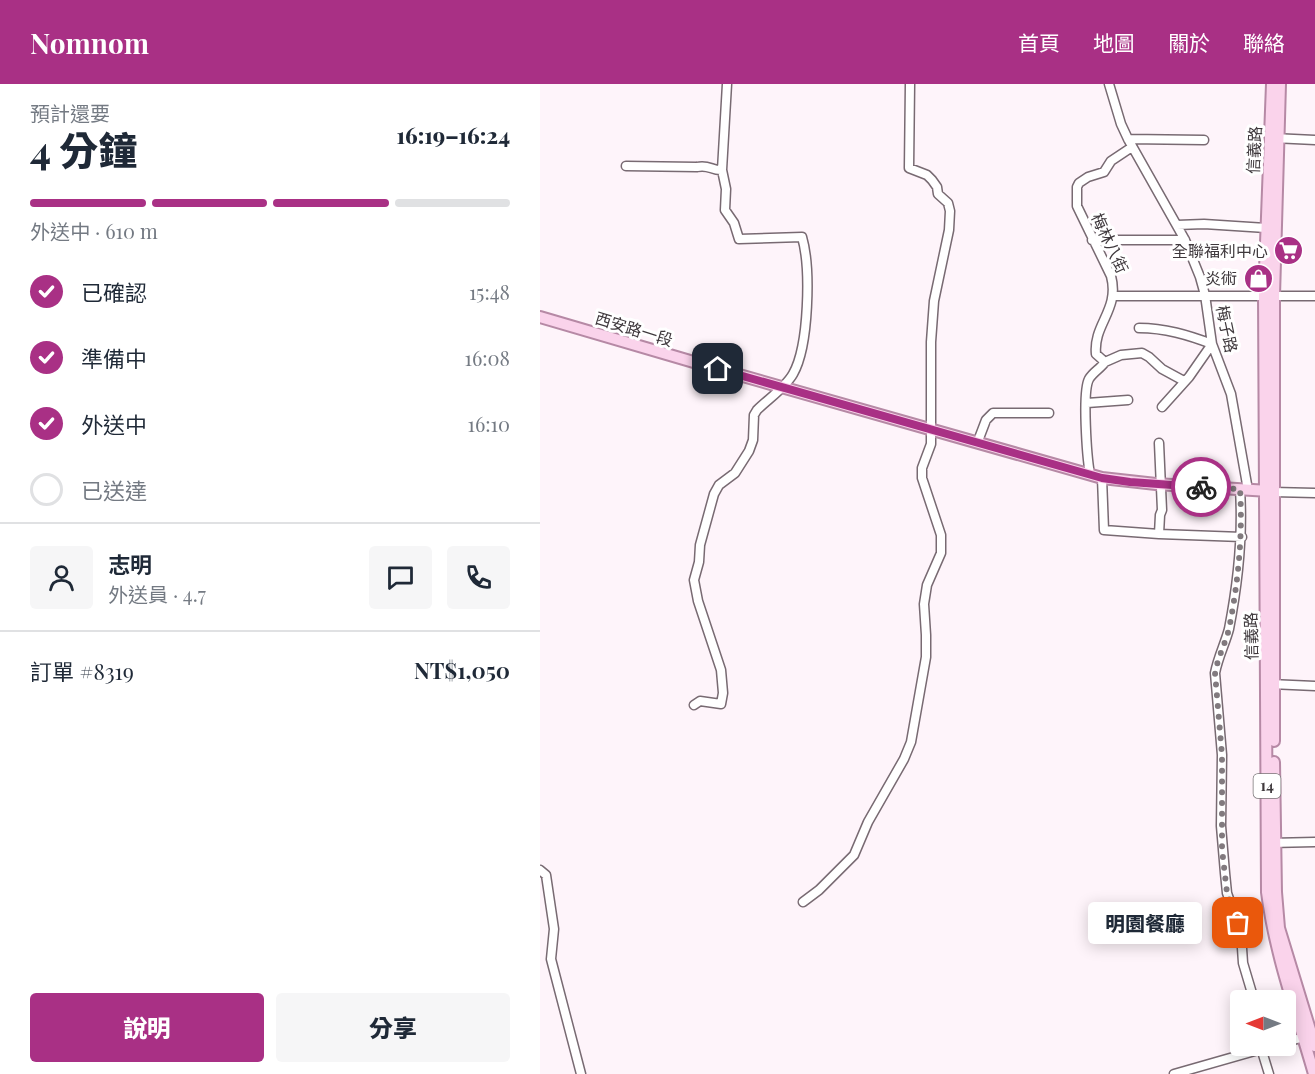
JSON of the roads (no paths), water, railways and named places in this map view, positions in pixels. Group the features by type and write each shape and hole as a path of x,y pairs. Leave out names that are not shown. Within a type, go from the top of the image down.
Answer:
{"main road":[{"name":"信義路","path":"1272,84 1274,138 1269,296 1268,491 1271,843 1280,928 1311,1038 1314,1074"},
{"name":"信義路","path":"1269,296 1266,228 1280,84"},
{"name":"西安路一段","path":"540,317 1102,478 1162,485 1268,491"}],"street":[{"path":"694,705 700,701 721,704 723,693 721,670 695,586 700,545 709,508 719,485 735,473 750,452 754,415 792,375 808,314 802,237 739,239 734,223 725,210 726,189 722,170 727,84"},
{"path":"803,902 819,890 854,855 868,822 904,759 911,742 926,657 924,604 927,585 941,553 939,522 922,478 922,468 931,444 931,342 934,301 949,230 950,211 948,204 938,194 937,187 932,180 927,175 909,168 910,84"},
{"name":"梅子路","path":"1109,84 1121,124 1185,240 1200,277 1212,344 1231,394 1244,489 1242,537 1229,627 1215,673 1222,755 1221,826 1227,893 1241,933 1243,963 1251,990"},
{"path":"1274,138 1315,140"},
{"path":"1130,143 1204,140"},
{"name":"梅林八街","path":"1105,363 1096,354 1096,340 1113,296 1111,276 1076,204 1078,184 1088,177 1104,172 1111,161 1130,143"},
{"path":"626,166 705,165 722,170"},
{"path":"1177,225 1204,224 1266,228"},
{"path":"1092,240 1185,240"},
{"path":"1113,296 1315,296"},
{"path":"1139,328 1178,333 1212,344 1189,377 1162,407"},
{"path":"1090,474 1087,455 1085,388 1091,375 1105,363 1121,355 1142,353 1162,369 1184,381"},
{"path":"1087,403 1128,400"},
{"path":"978,441 986,420 993,413 1049,413"},
{"path":"1159,444 1162,485 1159,534"},
{"path":"1102,478 1104,530 1242,537"},
{"name":"西安路一段","path":"1268,491 1315,493"},
{"path":"1271,684 1315,686"},
{"path":"1271,843 1315,842"},
{"path":"540,870 546,875 554,929 551,958 581,1074"},
{"path":"1296,1040 1311,1038"},
{"path":"1174,1074 1234,1056"},
{"path":"1268,1056 1269,1074"}],"place":[{"name":"全聯福利中心","path":"1289,251"},
{"name":"炎術","path":"1258,278"},
{"name":"明園餐廳","path":"1238,923"}]}
